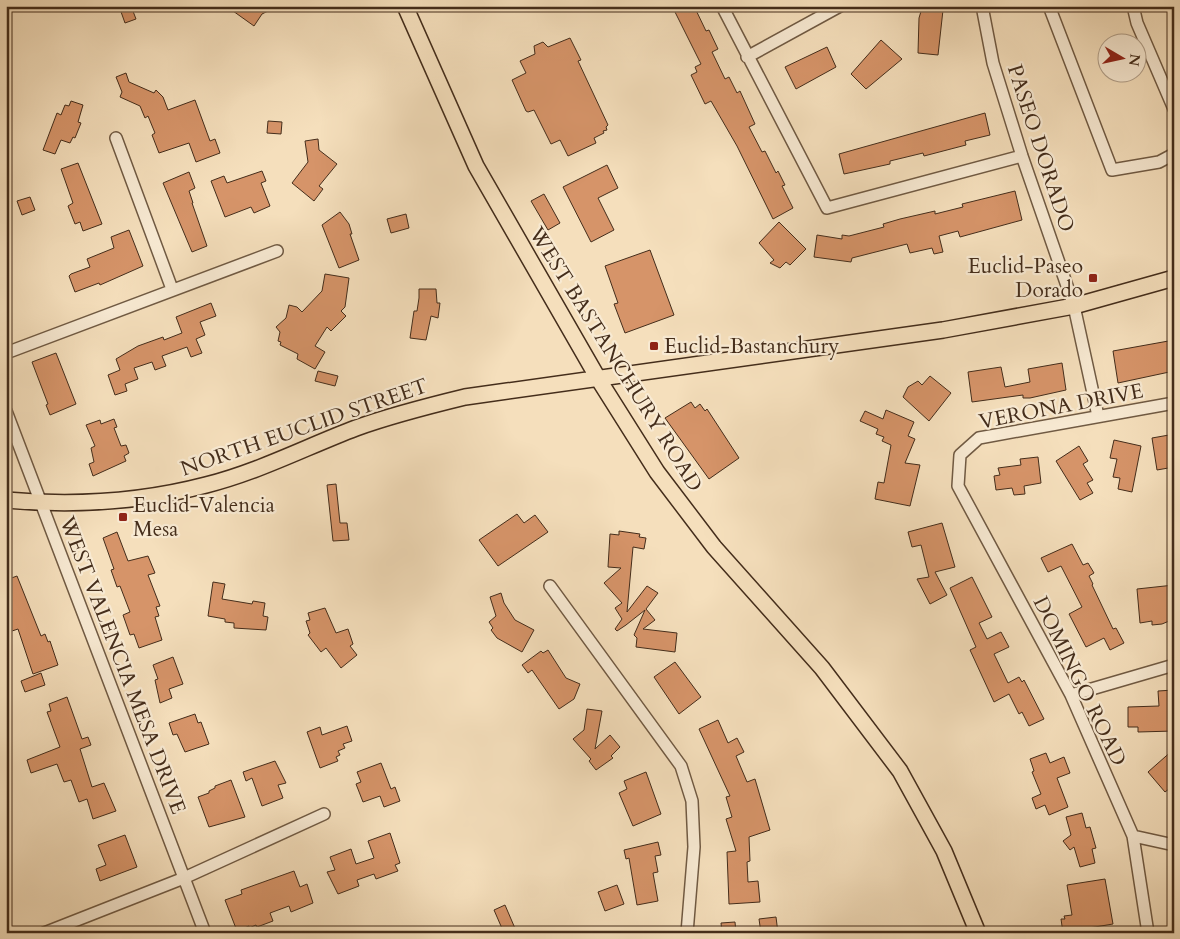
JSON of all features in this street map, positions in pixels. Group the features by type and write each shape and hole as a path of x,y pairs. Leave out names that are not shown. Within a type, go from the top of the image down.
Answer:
{"main road":[{"name":"WEST BASTANCHURY ROAD","path":"405,6 476,166 599,380 657,472 714,547 822,668 864,720 900,771 944,851 978,933"},
{"name":"NORTH EUCLID STREET","path":"6,500 40,503 120,500 178,492 242,474 400,413 466,397 599,380 757,355 942,330 1074,306 1174,278"}],"street":[{"path":"722,6 827,208 1022,156"},
{"path":"747,57 840,6"},
{"name":"PASEO DORADO","path":"982,6 993,63 1022,156 1074,306 1098,416"},
{"path":"1049,6 1112,170 1159,162 1174,154"},
{"path":"1133,6 1137,23 1174,109"},
{"path":"116,138 172,289"},
{"path":"6,353 277,251"},
{"name":"VERONA DRIVE","path":"960,455 979,438 1174,403"},
{"name":"WEST VALENCIA MESA DRIVE","path":"6,411 206,933"},
{"name":"DOMINGO ROAD","path":"960,455 958,486 1071,695 1133,836 1148,933"},
{"path":"550,586 681,766 692,801 694,847 687,933"},
{"path":"1071,695 1174,665"},
{"path":"44,933 184,878 324,814"},
{"path":"1133,836 1174,845"}],"building":[{"path":"131,6 136,19 125,23 120,9"},
{"path":"226,6 278,6 262,14 254,26"},
{"path":"672,6 694,6 706,31 709,30 718,49 712,52 725,79 729,77 737,93 740,91 755,124 749,127 762,152 765,151 776,173 778,171 785,185 782,186 793,208 773,219 737,146 711,101 705,104 691,75 697,72 695,67 701,64"},
{"path":"922,8 943,10 938,55 918,53 919,18"},
{"path":"570,38 581,60 578,61 608,125 606,127 607,130 603,131 604,133 594,138 596,143 568,156 560,140 551,144 534,110 526,111 512,80 526,73 520,61 535,54 534,46 543,42 548,47"},
{"path":"881,40 902,59 866,89 851,74"},
{"path":"827,47 836,67 796,89 785,67"},
{"path":"126,73 129,82 154,93 156,90 163,97 168,110 195,100 210,141 215,139 220,153 196,162 189,143 159,153 152,135 155,133 148,116 145,118 140,106 120,97 122,92 116,77"},
{"path":"71,101 83,105 78,122 81,123 75,138 73,137 70,143 61,140 55,154 43,150 57,113 61,115 65,105 69,106"},
{"path":"985,113 990,135 965,141 966,145 924,156 923,153 890,161 890,164 844,174 839,154"},
{"path":"268,121 282,122 281,134 267,133"},
{"path":"318,139 319,150 337,164 319,186 323,189 314,201 292,183 308,162 305,141"},
{"path":"78,163 102,224 83,231 80,222 75,224 68,206 73,203 61,169"},
{"path":"607,165 618,188 598,198 614,230 591,242 563,187"},
{"path":"262,171 266,181 261,183 270,206 254,213 251,207 225,217 211,181 224,176 227,183"},
{"path":"189,172 195,188 189,191 207,246 192,252 163,183"},
{"path":"1015,191 1022,220 960,237 958,231 939,236 943,252 934,254 932,248 910,253 907,244 852,258 851,262 814,257 817,235 842,239 842,235 849,236 884,227 883,224 900,219 935,211 935,214 963,207 962,204"},
{"path":"544,194 560,223 548,230 531,201"},
{"path":"30,197 35,210 22,215 17,201"},
{"path":"340,212 349,224 352,234 350,234 359,260 339,268 322,225"},
{"path":"406,214 409,228 391,233 387,219"},
{"path":"779,222 806,249 790,265 786,262 780,268 770,263 774,260 759,243"},
{"path":"129,230 143,266 100,285 99,283 75,292 69,276 90,267 87,259 114,248 111,237"},
{"path":"650,250 674,315 625,333 614,304 618,303 605,266"},
{"path":"325,274 349,278 345,307 341,311 346,316 331,331 327,327 315,346 325,352 315,369 297,359 298,354 280,345 281,342 278,341 280,332 276,327 286,318 289,305 297,307 302,312 322,291"},
{"path":"419,289 436,289 437,303 440,303 438,318 431,316 426,340 410,338 414,311 417,311"},
{"path":"211,303 216,316 200,322 205,335 196,339 202,353 191,357 187,347 162,356 166,366 155,370 152,362 134,368 138,379 125,384 127,391 115,395 108,375 120,370 116,359 138,346 163,337 164,340 182,333 176,317"},
{"path":"1174,340 1174,371 1118,383 1113,351"},
{"path":"56,353 76,404 50,415 46,405 48,404 32,362"},
{"path":"1062,363 1066,390 1030,398 1023,398 1023,395 972,402 968,372 1001,367 1005,387 1030,382 1028,369"},
{"path":"318,371 338,376 335,386 315,381"},
{"path":"930,376 951,393 929,421 903,397 908,387 918,381 922,385"},
{"path":"691,402 695,408 700,404 705,411 707,409 739,458 709,479 665,418"},
{"path":"886,410 914,422 908,436 915,439 905,463 920,465 910,506 875,499 878,482 884,483 891,445 882,441 884,437 876,434 878,429 860,421 865,411 883,419"},
{"path":"114,419 117,427 114,428 121,446 126,445 129,453 124,456 126,461 93,476 89,464 94,462 91,448 95,446 86,425 100,420 101,424"},
{"path":"1169,435 1170,441 1174,440 1174,467 1157,470 1152,438"},
{"path":"1114,440 1141,446 1132,492 1118,489 1120,478 1113,477 1117,459 1110,458"},
{"path":"1079,446 1088,461 1083,464 1093,480 1087,483 1093,493 1080,500 1056,461"},
{"path":"1038,457 1041,483 1024,486 1025,494 1014,495 1012,488 996,490 994,476 1000,475 998,468 1021,465 1020,459"},
{"path":"336,484 340,523 347,523 349,540 333,541 327,485"},
{"path":"517,514 524,523 535,515 548,532 498,566 479,540"},
{"path":"942,523 955,567 935,572 947,595 930,604 917,579 929,577 921,545 912,547 908,532"},
{"path":"619,531 640,534 639,537 646,538 644,549 633,547 627,612 647,586 658,593 646,609 655,620 643,629 677,633 675,652 636,647 637,638 634,635 645,610 617,631 615,629 622,619 615,608 622,603 604,583 621,568 608,567 610,534 619,535"},
{"path":"117,532 128,561 148,556 155,573 148,575 160,606 156,607 159,616 155,617 162,640 139,648 134,634 130,635 123,615 130,612 120,586 117,587 111,570 114,569 103,538"},
{"path":"1072,544 1083,565 1088,563 1094,573 1089,576 1092,585 1113,629 1116,628 1124,643 1110,650 1104,638 1086,647 1069,614 1082,607 1061,566 1048,572 1041,558"},
{"path":"17,576 41,636 45,634 48,642 50,641 58,665 33,674 18,629 6,633 6,580"},
{"path":"972,577 992,617 979,623 987,639 1001,632 1009,647 994,654 1008,683 1019,677 1022,682 1024,680 1044,719 1029,726 1022,712 1019,714 1009,694 994,702 970,650 976,647 950,588"},
{"path":"213,582 225,584 222,599 252,604 253,601 265,603 263,616 268,617 266,630 234,628 234,623 225,622 225,619 208,616"},
{"path":"1174,585 1174,619 1162,624 1152,625 1152,621 1140,623 1137,589"},
{"path":"501,593 504,603 515,620 534,630 522,652 497,638 491,630 493,628 489,622 496,616 490,597"},
{"path":"325,608 336,633 348,629 353,644 350,646 357,655 341,668 326,648 321,652 308,635 310,633 306,621 310,620 308,613"},
{"path":"548,650 566,678 580,684 574,699 559,709 532,670 528,673 522,665 541,651 543,653"},
{"path":"173,657 183,684 169,689 172,698 160,703 155,680 158,679 153,665"},
{"path":"675,662 701,697 679,714 654,677"},
{"path":"41,673 45,685 25,692 21,681"},
{"path":"1174,690 1174,731 1138,732 1138,727 1128,727 1128,707 1159,706 1158,691"},
{"path":"67,697 82,739 88,737 91,745 80,749 92,787 104,783 116,811 93,819 87,799 79,802 71,780 64,782 57,764 31,773 27,760 60,747 47,712 51,711 49,704"},
{"path":"587,709 602,711 595,749 610,735 620,747 611,756 613,758 596,770 589,761 591,759 573,739 584,730"},
{"path":"195,714 198,723 201,722 209,744 185,752 177,734 173,735 169,723"},
{"path":"718,720 728,743 737,738 744,752 736,756 747,782 755,779 770,830 749,837 750,861 747,862 748,882 758,881 760,902 729,904 727,852 736,851 726,819 732,817 726,797 730,796 699,729"},
{"path":"347,726 352,741 343,744 345,748 338,751 340,755 336,757 338,761 320,768 307,732 320,727 322,735"},
{"path":"1174,749 1174,785 1165,792 1148,772"},
{"path":"1046,753 1050,763 1064,757 1070,773 1057,778 1068,807 1049,815 1045,805 1036,809 1032,798 1041,794 1032,772 1034,771 1030,759"},
{"path":"275,761 286,783 278,785 283,798 262,806 252,778 246,781 243,772"},
{"path":"381,763 391,789 395,787 400,801 384,807 380,796 363,802 356,784 361,782 357,772"},
{"path":"646,772 661,814 633,826 619,793 627,789 624,781"},
{"path":"231,780 245,817 209,827 198,797 209,793 215,786"},
{"path":"1082,813 1086,828 1090,827 1096,848 1092,849 1095,863 1080,867 1074,847 1070,850 1063,841 1071,835 1066,817"},
{"path":"390,833 400,863 395,865 398,871 376,879 374,874 357,880 359,886 338,894 327,872 335,870 330,857 351,849 356,864 374,858 368,841"},
{"path":"125,835 137,867 100,881 96,869 106,865 98,845"},
{"path":"658,842 661,855 655,856 658,872 653,873 658,901 637,905 629,858 626,859 624,850"},
{"path":"294,871 300,887 307,884 313,903 291,912 289,906 270,913 273,921 257,927 256,925 249,928 249,926 237,931 225,900 242,894 241,890"},
{"path":"1105,879 1113,924 1077,930 1078,933 1063,933 1061,919 1065,919 1064,916 1072,915 1067,885"},
{"path":"617,885 624,904 605,911 598,892"},
{"path":"505,905 517,933 504,933 494,910"},
{"path":"776,917 778,933 761,933 759,919"},
{"path":"735,922 736,933 722,933 721,923"}],"place":[{"name":"Euclid-Paseo Dorado","path":"1093,278"},
{"name":"Euclid-Bastanchury","path":"654,346"},
{"name":"Euclid-Valencia Mesa","path":"123,517"}]}
